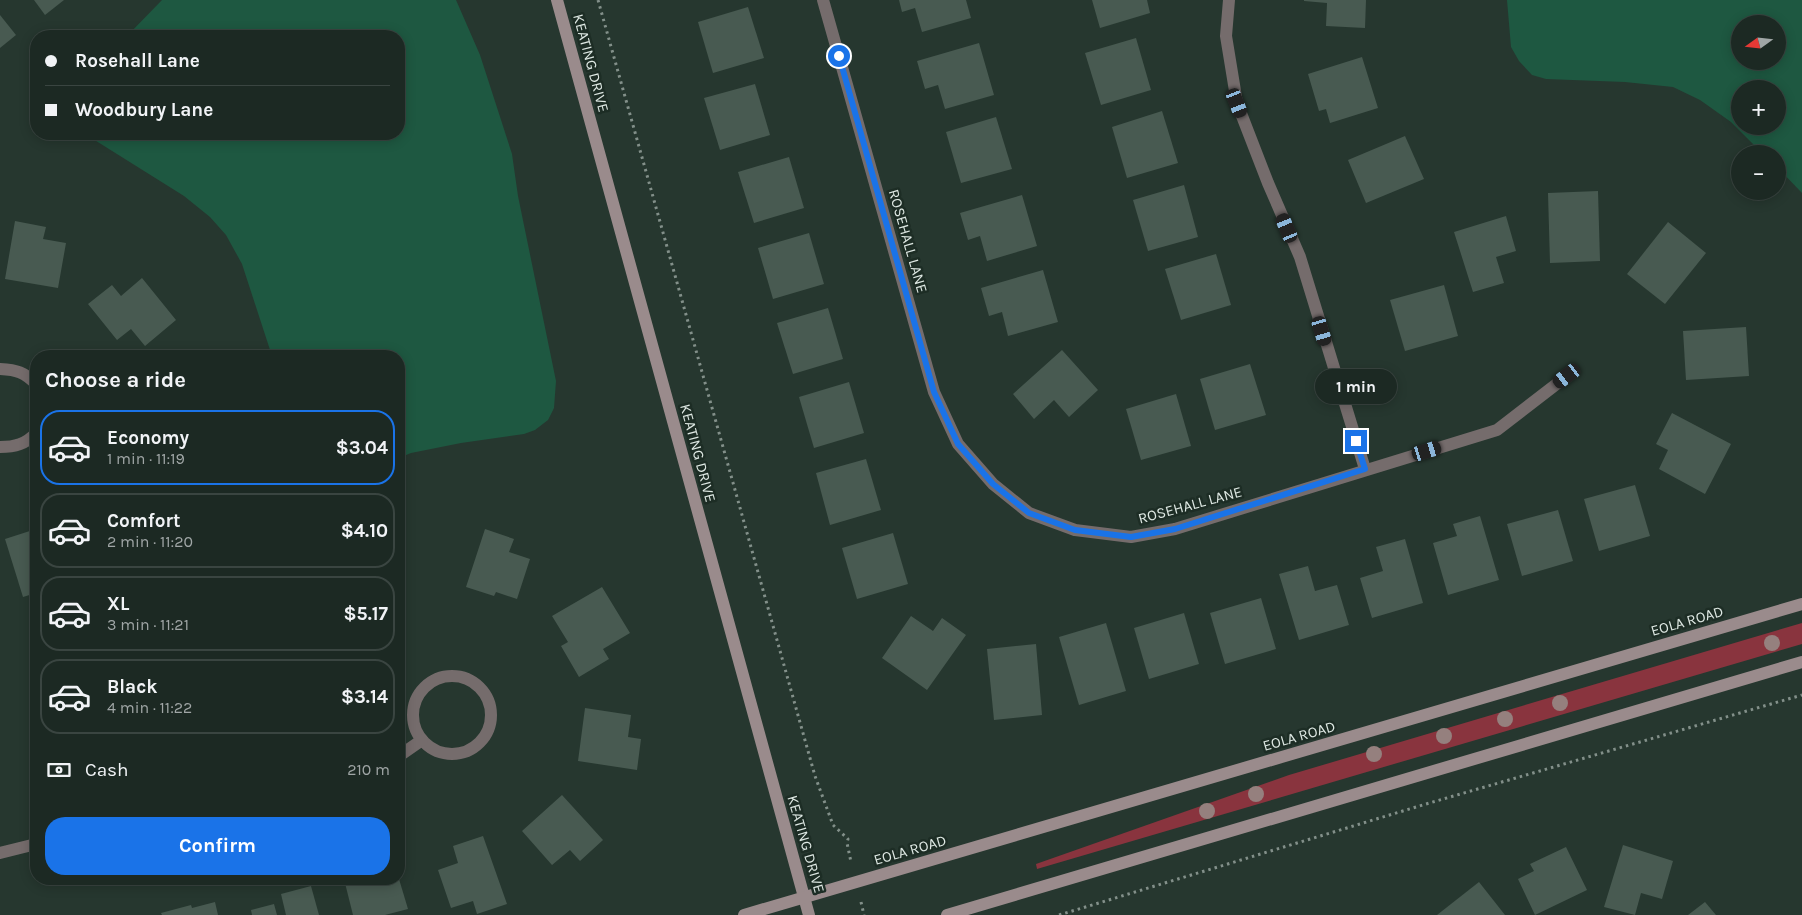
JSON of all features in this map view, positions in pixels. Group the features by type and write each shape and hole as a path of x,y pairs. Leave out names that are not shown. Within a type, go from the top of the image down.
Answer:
{"street":[{"name":"KEATING DRIVE","path":"557,0 809,915"},
{"name":"ROSEHALL LANE","path":"824,0 934,392 958,444 993,484 1029,513 1075,530 1131,537 1175,529 1496,430 1567,376"},
{"path":"1229,0 1226,36 1237,103 1268,183 1300,257 1365,469"},
{"path":"0,370 14,370 30,378"},
{"path":"0,447 14,447 30,439"},
{"name":"EOLA ROAD","path":"744,915 1802,604"},
{"path":"947,915 1802,662"},
{"path":"452,676 467,679 480,688 490,704 491,718 486,733 475,746 458,753 439,751 422,740 414,724 413,708 420,693 433,680 452,676"},
{"path":"405,752 422,740"},
{"path":"0,853 30,846"}],"path":[{"path":"598,0 815,776 833,825 848,838 846,843"},
{"path":"1059,915 1426,804 1802,696"}],"shaded area":[{"path":"162,0 456,0 480,55 512,154 518,196 556,381 554,408 548,420 535,430 524,434 461,443 405,456 405,350 270,350 242,264 226,235 210,217 184,196 95,140 405,140 405,30 133,30"},
{"path":"1507,0 1802,0 1802,193 1786,176 1786,145 1754,145 1744,135 1786,135 1786,80 1731,80 1731,122 1700,100 1673,87 1625,82 1546,79 1532,75 1519,61 1511,47"},
{"path":"1802,623 1802,644 1037,869 1036,864 1289,775"}],"building":[{"path":"34,0 64,0 45,15"},
{"path":"899,0 966,0 971,18 922,32 915,8 902,12"},
{"path":"1092,0 1147,0 1150,13 1100,28"},
{"path":"1304,0 1366,0 1365,28 1326,26 1327,3"},
{"path":"748,7 764,58 713,73 698,22"},
{"path":"0,15 16,35 0,48"},
{"path":"1136,38 1151,90 1101,105 1085,53"},
{"path":"979,43 994,95 945,109 938,85 925,89 917,61"},
{"path":"1362,57 1378,108 1330,123 1326,109 1319,111 1308,74"},
{"path":"755,84 770,135 720,150 704,98"},
{"path":"1162,111 1178,163 1127,178 1112,127"},
{"path":"996,117 1012,169 961,183 946,132"},
{"path":"1405,136 1424,179 1366,203 1348,160"},
{"path":"789,157 804,208 754,223 738,172"},
{"path":"1184,185 1198,237 1148,251 1133,200"},
{"path":"1598,191 1600,261 1550,263 1548,193"},
{"path":"1022,195 1037,246 987,261 980,236 968,240 960,213"},
{"path":"1506,216 1516,251 1496,257 1504,283 1473,292 1454,232"},
{"path":"15,221 46,227 43,239 66,243 58,288 5,279"},
{"path":"1668,222 1706,253 1665,304 1627,274"},
{"path":"809,233 824,284 773,299 758,248"},
{"path":"1216,254 1231,305 1181,320 1165,269"},
{"path":"1043,270 1058,322 1008,336 1002,312 989,316 981,288"},
{"path":"142,278 176,320 145,346 131,329 117,340 88,304 112,285 121,296"},
{"path":"1444,285 1458,336 1405,351 1390,300"},
{"path":"828,308 843,359 793,374 777,323"},
{"path":"1746,327 1749,376 1686,380 1683,331"},
{"path":"1062,350 1098,390 1069,417 1054,400 1034,419 1013,394"},
{"path":"1250,364 1266,415 1215,430 1200,379"},
{"path":"849,382 864,433 814,448 799,397"},
{"path":"1176,394 1191,446 1141,460 1126,409"},
{"path":"1672,413 1731,444 1705,494 1659,469 1668,450 1656,444"},
{"path":"866,459 881,510 830,525 816,473"},
{"path":"1635,485 1650,536 1599,551 1584,499"},
{"path":"1558,510 1573,561 1522,576 1507,524"},
{"path":"1480,516 1499,580 1448,595 1433,543 1457,536 1453,524"},
{"path":"485,529 514,539 509,552 530,559 517,599 496,592 494,596 466,587"},
{"path":"30,531 30,595 23,597 5,539"},
{"path":"893,533 908,584 857,599 842,548"},
{"path":"1405,539 1423,603 1372,618 1360,578 1383,571 1376,547"},
{"path":"1308,566 1315,591 1337,585 1349,625 1299,640 1279,574"},
{"path":"602,587 630,633 603,649 609,659 579,677 561,646 568,642 552,616"},
{"path":"1261,598 1276,649 1225,664 1210,613"},
{"path":"1184,613 1199,664 1149,679 1134,628"},
{"path":"911,616 933,631 942,618 966,635 927,690 882,658"},
{"path":"1106,623 1126,691 1079,705 1059,637"},
{"path":"1036,644 1042,715 994,720 987,649"},
{"path":"585,708 631,715 628,737 641,739 637,770 578,761"},
{"path":"562,795 603,840 580,861 570,850 552,865 522,831"},
{"path":"483,836 507,904 477,914 473,901 451,908 438,870 458,863 453,846"},
{"path":"1623,845 1673,861 1662,899 1641,893 1635,915 1604,907"},
{"path":"1566,847 1587,890 1535,915 1518,879 1534,871 1530,864"},
{"path":"1479,882 1505,915 1437,915"},
{"path":"346,885 401,885 408,909 385,915 353,915"},
{"path":"311,886 319,915 286,915 281,894"},
{"path":"215,902 218,915 162,915 161,913 191,905 192,908"},
{"path":"1705,902 1716,915 1688,915"},
{"path":"274,904 277,915 252,915 251,910"}],"route":[{"path":"839,56 934,392 958,444 993,484 1029,513 1075,530 1131,537 1175,529 1365,469 1356,441"}]}
